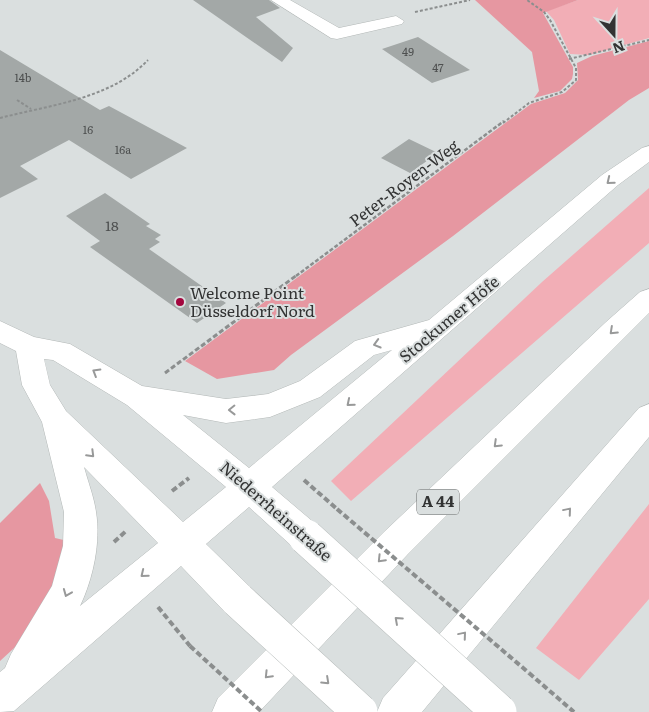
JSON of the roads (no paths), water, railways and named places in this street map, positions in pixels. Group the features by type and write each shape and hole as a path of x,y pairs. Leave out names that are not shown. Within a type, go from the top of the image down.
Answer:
{"main road":[{"path":"279,0 337,34 396,21"},
{"name":"Stockumer Höfe","path":"7,692 441,327 610,180 649,152"},
{"name":"A 44","path":"232,712 403,536 614,329 649,298"},
{"path":"137,397 226,411 270,405 310,389 365,348 441,327"},
{"name":"Niederrheinstraße","path":"0,331 29,346 60,351 137,397 215,457 500,712"},
{"path":"29,346 31,375 37,392 56,419 238,600 360,712"},
{"path":"397,712 649,416"},
{"path":"7,692 68,593 80,546 80,512 56,419"}],"place":[{"name":"Welcome Point Düsseldorf Nord","path":"180,302"}]}
